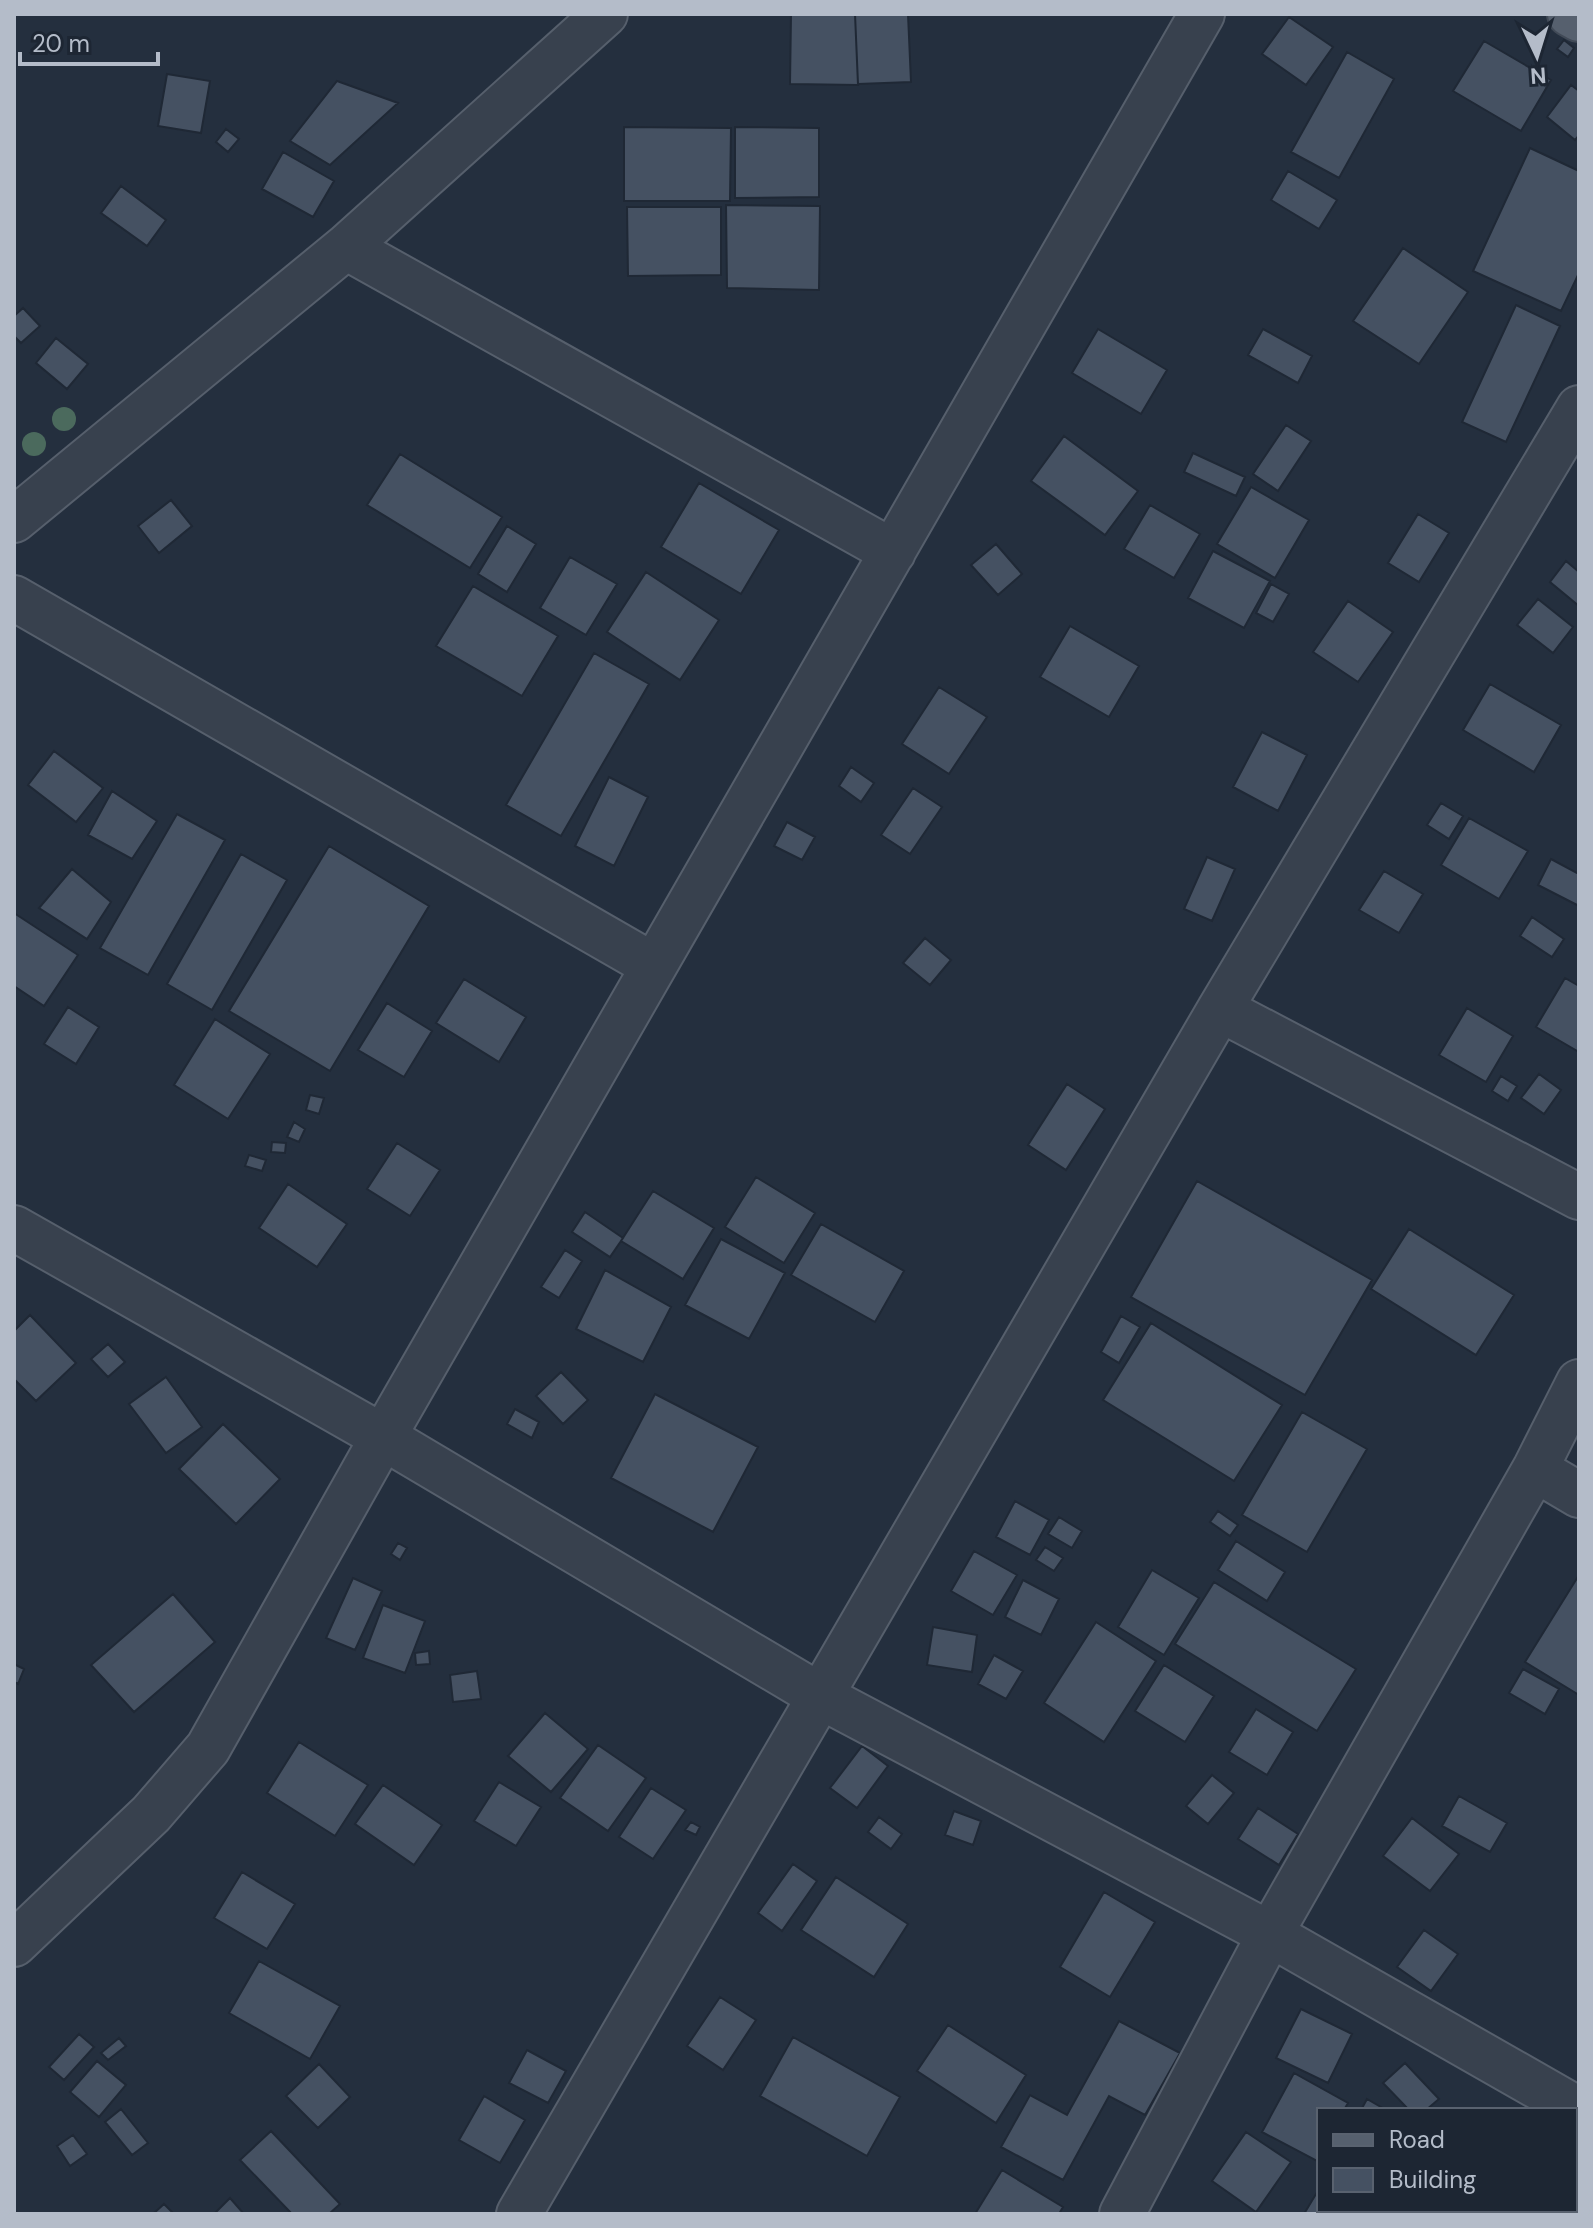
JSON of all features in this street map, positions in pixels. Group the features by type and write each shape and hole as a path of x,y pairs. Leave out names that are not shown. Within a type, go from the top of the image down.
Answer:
{"main road":[{"path":"1570,14 1579,19"}],"street":[{"path":"14,520 346,247 605,14"},
{"path":"14,1944 151,1814 208,1748 383,1437 1202,14"},
{"path":"346,247 893,552"},
{"path":"519,2214 1220,1009 1579,408"},
{"path":"14,598 654,966"},
{"path":"1220,1009 1579,1197"},
{"path":"22,1244 383,1437 820,1696 1270,1934 1575,2108"},
{"path":"1122,2214 1270,1934 1535,1469 1579,1382"},
{"path":"1535,1469 1579,1495"}],"building":[{"path":"791,14 855,14 858,85 790,84"},
{"path":"855,14 908,14 911,82 858,84"},
{"path":"1289,17 1333,47 1306,85 1262,54"},
{"path":"1564,40 1574,48 1568,57 1557,49"},
{"path":"1484,41 1551,80 1521,131 1453,91"},
{"path":"1347,52 1394,79 1339,178 1291,152"},
{"path":"167,74 210,81 201,133 158,126"},
{"path":"337,81 398,103 330,165 290,141"},
{"path":"1571,85 1579,91 1579,135 1575,140 1547,117"},
{"path":"624,127 731,128 730,201 624,201"},
{"path":"735,127 819,128 819,197 735,198"},
{"path":"226,129 239,139 228,152 216,142"},
{"path":"1530,148 1579,171 1579,273 1561,311 1473,271"},
{"path":"283,152 334,181 313,217 262,189"},
{"path":"1288,171 1337,200 1319,229 1271,200"},
{"path":"121,186 166,220 147,246 101,213"},
{"path":"726,205 820,206 819,290 727,288"},
{"path":"627,207 721,207 721,275 628,276"},
{"path":"1403,248 1468,292 1419,364 1353,321"},
{"path":"1516,305 1560,326 1506,442 1462,422"},
{"path":"23,308 40,326 21,343 14,336 14,316"},
{"path":"1098,329 1167,370 1141,414 1072,373"},
{"path":"1263,329 1312,356 1298,383 1248,355"},
{"path":"56,338 88,364 67,389 36,363"},
{"path":"1286,425 1311,441 1278,491 1253,474"},
{"path":"1064,436 1138,491 1105,535 1031,481"},
{"path":"1193,453 1245,477 1236,496 1184,472"},
{"path":"400,454 502,517 470,568 367,505"},
{"path":"699,483 779,530 741,594 661,547"},
{"path":"1251,487 1309,520 1275,578 1217,544"},
{"path":"171,500 192,526 159,553 138,526"},
{"path":"1150,505 1200,534 1174,578 1124,549"},
{"path":"1418,514 1449,533 1419,582 1388,563"},
{"path":"507,526 536,544 507,592 478,574"},
{"path":"996,544 1022,574 998,595 971,565"},
{"path":"1213,551 1270,581 1244,628 1188,598"},
{"path":"570,557 617,584 586,635 540,608"},
{"path":"1566,561 1579,572 1579,606 1550,582"},
{"path":"646,572 719,620 680,680 607,632"},
{"path":"1271,584 1289,594 1273,622 1256,613"},
{"path":"473,586 558,636 522,696 436,646"},
{"path":"1538,599 1573,627 1553,653 1517,625"},
{"path":"1348,601 1393,632 1358,682 1313,652"},
{"path":"1070,626 1139,666 1109,717 1040,677"},
{"path":"594,653 649,684 561,836 506,805"},
{"path":"1490,684 1561,725 1534,772 1463,730"},
{"path":"939,687 987,717 949,774 902,744"},
{"path":"1262,732 1307,755 1278,811 1233,787"},
{"path":"54,751 103,788 76,822 28,785"},
{"path":"851,767 874,783 861,802 839,786"},
{"path":"609,777 648,797 614,866 575,846"},
{"path":"913,788 942,807 910,854 881,835"},
{"path":"112,791 157,821 132,859 88,835"},
{"path":"1441,803 1463,816 1449,839 1427,825"},
{"path":"177,814 225,840 148,975 100,948"},
{"path":"1469,818 1528,851 1499,899 1441,865"},
{"path":"787,822 815,837 802,860 774,846"},
{"path":"329,846 429,906 330,1071 229,1011"},
{"path":"241,854 287,880 212,1010 167,984"},
{"path":"1207,857 1235,869 1212,921 1184,909"},
{"path":"1551,859 1579,874 1579,906 1538,885"},
{"path":"72,869 111,902 87,939 39,908"},
{"path":"1384,871 1423,894 1399,933 1359,910"},
{"path":"14,913 78,955 44,1006 14,986"},
{"path":"1532,917 1564,939 1552,957 1520,936"},
{"path":"925,938 951,960 930,985 903,963"},
{"path":"1565,978 1579,986 1579,1052 1536,1027"},
{"path":"464,979 526,1017 499,1062 436,1023"},
{"path":"387,1003 432,1031 404,1077 358,1050"},
{"path":"68,1007 99,1027 76,1064 44,1044"},
{"path":"1467,1008 1513,1036 1486,1082 1439,1055"},
{"path":"215,1019 270,1054 228,1119 174,1085"},
{"path":"1539,1074 1561,1090 1544,1114 1521,1098"},
{"path":"1501,1076 1517,1086 1508,1101 1492,1091"},
{"path":"1067,1084 1105,1109 1066,1170 1028,1145"},
{"path":"310,1095 324,1098 319,1114 306,1110"},
{"path":"294,1122 305,1129 299,1142 287,1137"},
{"path":"272,1142 286,1143 285,1153 271,1152"},
{"path":"397,1143 440,1170 410,1216 367,1189"},
{"path":"249,1155 266,1160 262,1171 245,1166"},
{"path":"756,1177 815,1213 784,1263 725,1227"},
{"path":"1197,1181 1372,1280 1305,1395 1131,1297"},
{"path":"288,1184 347,1224 317,1267 259,1228"},
{"path":"653,1191 714,1228 683,1279 621,1241"},
{"path":"585,1212 623,1238 610,1257 572,1232"},
{"path":"821,1224 904,1271 875,1322 791,1275"},
{"path":"1409,1229 1514,1295 1476,1355 1371,1289"},
{"path":"721,1239 785,1273 749,1339 685,1305"},
{"path":"565,1250 582,1261 559,1298 541,1287"},
{"path":"605,1270 671,1307 643,1362 576,1329"},
{"path":"30,1315 76,1363 36,1401 14,1379 14,1331"},
{"path":"1121,1316 1140,1327 1119,1363 1101,1352"},
{"path":"1151,1323 1282,1405 1234,1481 1103,1400"},
{"path":"108,1344 125,1362 108,1377 91,1359"},
{"path":"561,1372 588,1400 563,1424 536,1396"},
{"path":"166,1377 202,1427 166,1453 129,1404"},
{"path":"655,1394 758,1447 713,1532 611,1478"},
{"path":"515,1409 539,1422 532,1438 507,1424"},
{"path":"1302,1412 1367,1449 1307,1552 1242,1515"},
{"path":"223,1424 280,1479 236,1524 179,1469"},
{"path":"1015,1501 1049,1520 1030,1555 996,1537"},
{"path":"1218,1511 1238,1525 1230,1536 1210,1522"},
{"path":"1059,1517 1082,1531 1072,1548 1048,1534"},
{"path":"1236,1541 1285,1572 1267,1601 1218,1570"},
{"path":"398,1543 407,1548 400,1560 391,1554"},
{"path":"1045,1547 1063,1558 1054,1571 1036,1560"},
{"path":"974,1551 1017,1575 993,1615 951,1591"},
{"path":"1152,1570 1199,1598 1164,1655 1118,1627"},
{"path":"1579,1575 1579,1695 1525,1662"},
{"path":"353,1578 382,1591 355,1650 326,1638"},
{"path":"1023,1580 1059,1599 1041,1635 1005,1617"},
{"path":"1214,1582 1356,1669 1317,1731 1175,1644"},
{"path":"173,1594 215,1642 134,1712 91,1665"},
{"path":"383,1605 425,1621 405,1673 363,1658"},
{"path":"1096,1622 1156,1661 1104,1742 1044,1703"},
{"path":"933,1627 977,1635 972,1672 927,1665"},
{"path":"429,1651 430,1664 416,1665 415,1653"},
{"path":"994,1655 1023,1671 1006,1699 978,1684"},
{"path":"14,1664 24,1669 18,1684 14,1682"},
{"path":"1164,1665 1214,1696 1185,1742 1135,1711"},
{"path":"1523,1669 1559,1689 1545,1714 1509,1693"},
{"path":"477,1671 481,1699 453,1702 450,1675"},
{"path":"1256,1709 1293,1732 1267,1775 1229,1752"},
{"path":"545,1713 588,1749 551,1792 508,1756"},
{"path":"299,1742 368,1785 335,1836 267,1793"},
{"path":"598,1745 646,1778 608,1831 560,1798"},
{"path":"862,1746 888,1766 857,1808 830,1788"},
{"path":"1212,1775 1234,1793 1208,1824 1186,1806"},
{"path":"499,1782 541,1807 516,1846 474,1821"},
{"path":"383,1785 442,1825 414,1865 355,1824"},
{"path":"651,1788 686,1810 653,1859 619,1837"},
{"path":"1459,1796 1507,1823 1490,1852 1442,1826"},
{"path":"1258,1808 1298,1834 1279,1865 1238,1839"},
{"path":"954,1811 981,1821 973,1845 945,1835"},
{"path":"879,1817 902,1834 891,1849 868,1832"},
{"path":"1412,1818 1459,1854 1430,1891 1383,1856"},
{"path":"691,1822 700,1827 696,1835 685,1830"},
{"path":"793,1864 817,1881 782,1931 758,1913"},
{"path":"242,1872 295,1904 267,1949 214,1918"},
{"path":"836,1877 908,1924 874,1977 801,1930"},
{"path":"1104,1892 1155,1922 1110,1997 1060,1967"},
{"path":"1424,1930 1458,1954 1431,1991 1397,1967"},
{"path":"259,1961 340,2006 310,2059 229,2013"},
{"path":"720,1997 756,2020 723,2070 687,2046"},
{"path":"1301,2009 1352,2034 1328,2083 1276,2058"},
{"path":"1119,2021 1180,2053 1145,2115 1109,2096 1063,2180 1001,2147 1030,2095 1067,2115"},
{"path":"948,2025 1026,2075 996,2123 917,2071"},
{"path":"79,2034 94,2047 64,2080 49,2067"},
{"path":"793,2037 900,2097 867,2156 760,2096"},
{"path":"119,2038 126,2046 108,2060 101,2053"},
{"path":"527,2050 566,2071 548,2103 509,2083"},
{"path":"97,2061 126,2085 99,2117 70,2092"},
{"path":"1405,2063 1439,2099 1428,2108 1407,2108 1383,2083"},
{"path":"319,2064 350,2097 318,2128 286,2096"},
{"path":"1294,2073 1348,2103 1345,2108 1317,2108 1317,2161 1262,2132"},
{"path":"484,2096 525,2120 500,2163 459,2140"},
{"path":"1367,2099 1383,2108 1362,2108"},
{"path":"121,2109 148,2143 132,2155 105,2122"},
{"path":"271,2131 340,2204 329,2214 292,2214 240,2160"},
{"path":"1246,2132 1291,2162 1256,2212 1212,2181"},
{"path":"73,2135 87,2154 70,2166 57,2146"},
{"path":"1002,2170 1063,2207 1059,2214 975,2214"},
{"path":"1317,2192 1317,2212 1370,2212 1369,2214 1304,2214"},
{"path":"230,2198 244,2214 214,2214"},
{"path":"164,2204 174,2214 153,2214"},
{"path":"1430,2212 1474,2212 1472,2214 1428,2214"},
{"path":"1507,2212 1510,2214 1479,2214"}]}
